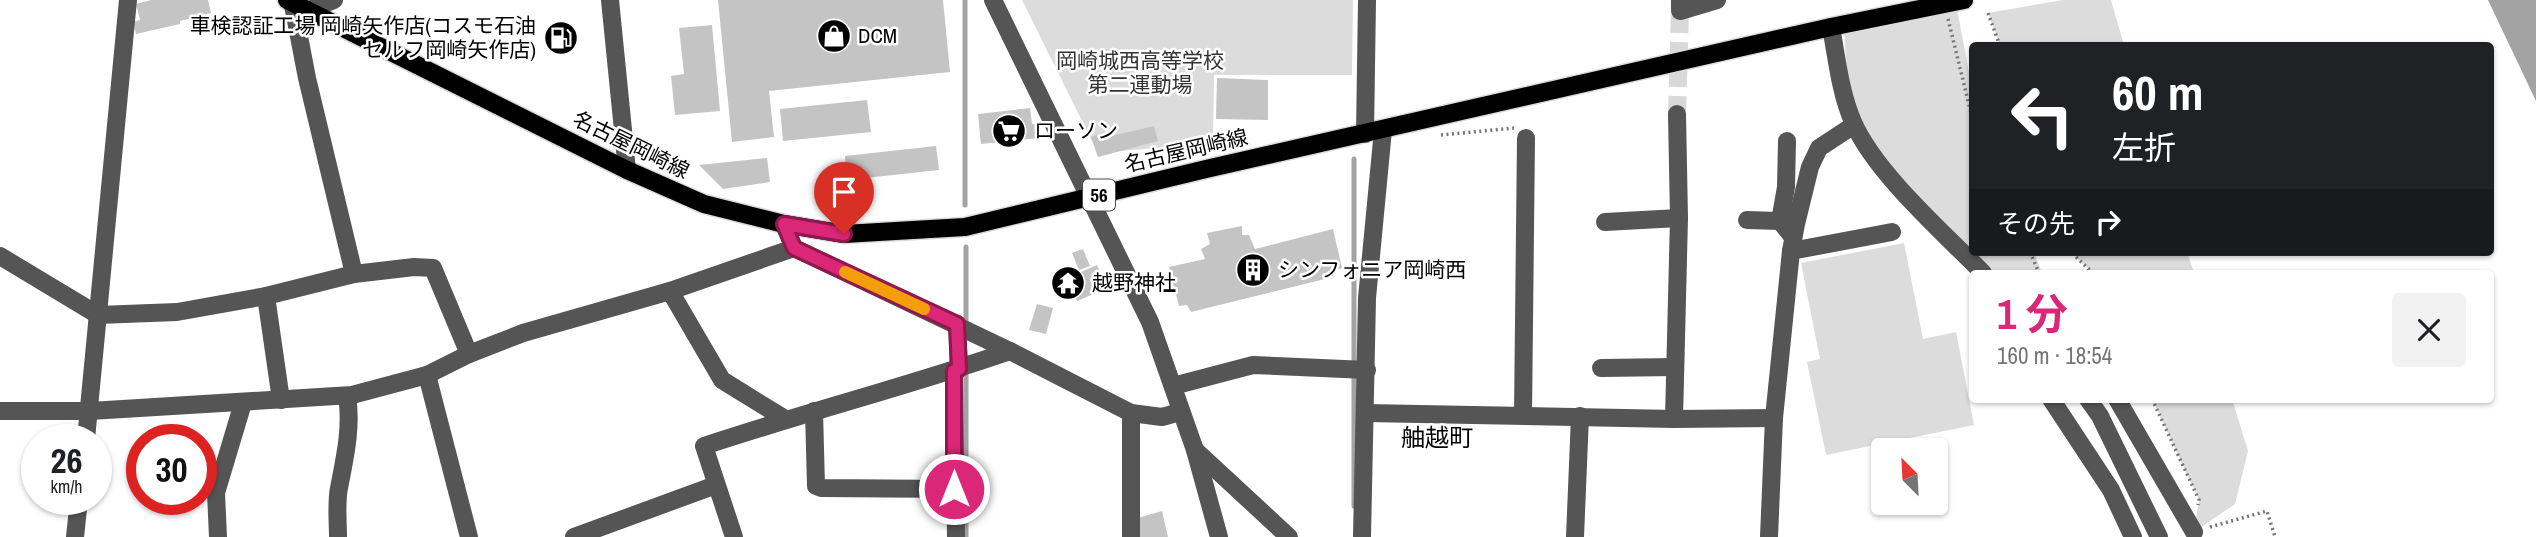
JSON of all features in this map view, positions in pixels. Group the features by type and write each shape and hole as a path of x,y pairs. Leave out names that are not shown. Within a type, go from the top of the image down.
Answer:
{"main road":[{"name":"名古屋岡崎線","path":"295,3 627,170 704,204 784,224 844,234 965,227 1831,27 1964,0"}],"street":[{"path":"88,424 128,0"},
{"path":"334,0 295,3 354,274"},
{"path":"610,0 627,170"},
{"path":"993,0 1150,322 1195,450 1219,537"},
{"path":"1362,537 1374,132 1367,0"},
{"path":"1680,0 1680,11 1717,0"},
{"path":"1831,27 1844,98 1854,125 1883,170 1980,270"},
{"path":"1674,419 1679,218 1676,114"},
{"path":"1769,537 1774,418 1792,244 1810,167 1819,148 1854,125"},
{"path":"1523,415 1526,138"},
{"path":"1787,141 1786,187 1780,221 1792,244"},
{"path":"1605,222 1679,218"},
{"path":"1747,220 1780,221"},
{"path":"784,224 794,248 1010,351 1131,413 1162,417 1180,412"},
{"path":"1792,244 1892,232"},
{"path":"0,411 90,411 347,396 427,375 469,354 523,333 670,291 794,248"},
{"path":"0,256 98,314 177,312 266,296 354,274 414,267 433,268 469,354"},
{"path":"670,291 722,380 785,419"},
{"path":"266,296 281,400"},
{"path":"956,537 954,489 963,328"},
{"path":"734,537 704,446 1010,351"},
{"path":"1173,386 1253,365 1367,370"},
{"path":"1601,368 1675,368"},
{"path":"427,375 469,537"},
{"path":"338,537 338,490 345,464 350,412 347,396"},
{"path":"218,537 216,493 243,402"},
{"path":"2054,403 2111,490 2133,537"},
{"path":"2091,403 2100,416 2159,537"},
{"path":"2119,403 2194,532"},
{"path":"814,411 816,486 954,489"},
{"path":"1131,413 1131,537"},
{"path":"1366,413 1674,419 1774,418"},
{"path":"1575,537 1580,416"},
{"path":"1195,450 1289,537"},
{"path":"574,537 716,485"},
{"path":"75,537 77,515"}],"path":[{"path":"1944,2 1969,105"},
{"path":"1988,13 1999,42"},
{"path":"1432,118 1437,136 1525,127 1526,138"},
{"path":"2076,256 2090,270"},
{"path":"2154,403 2199,500 2194,532 2267,511 2275,537"}],"green space":[{"name":"岡崎城西高等学校 第二運動場","path":"1022,0 1353,0 1352,75 1214,75 1213,143 1098,153"},
{"path":"2063,0 2111,0 2123,42 1999,42 1988,13"},
{"path":"1957,9 1969,72 1969,250 1887,168 1849,96 1844,33"},
{"path":"1904,243 1923,339 1956,332 1974,425 1910,438 1871,438 1871,446 1826,455 1807,362 1820,359 1801,263"},
{"path":"1975,256 2036,256 2041,270 1989,270"},
{"path":"2188,256 2193,270 2090,270 2076,257"},
{"path":"2154,403 2233,403 2248,451 2235,504 2194,532 2199,500"}],"shaded area":[{"path":"2488,0 2536,0 2536,101"}],"building":[{"path":"151,0 208,0 211,13 180,21 180,24 136,34 133,22 140,20 136,4"},
{"name":"DCM","path":"718,0 943,0 950,72 769,91 774,137 732,142"},
{"path":"712,25 720,111 675,115 671,76 684,74 679,28"},
{"path":"1217,78 1268,80 1268,120 1216,119"},
{"path":"867,100 871,132 783,141 780,109"},
{"name":"ローソン","path":"1030,108 1032,124 1038,124 1039,138 981,144 978,114"},
{"path":"1154,126 1158,141 1098,157 1091,137 1105,132 1107,137"},
{"path":"936,146 939,170 847,180 845,156"},
{"path":"767,158 770,182 723,189 699,165"},
{"name":"シンフォニア岡崎西","path":"1242,226 1242,235 1249,235 1255,249 1333,229 1342,268 1332,271 1333,277 1191,312 1187,305 1179,306 1169,267 1205,259 1201,249 1210,244 1207,233"},
{"path":"1083,249 1090,266 1079,270 1072,253"},
{"path":"1097,265 1107,288 1077,301 1067,278"},
{"path":"1037,304 1053,308 1046,334 1029,330"},
{"path":"1162,511 1168,537 1139,537 1134,519"}],"waterway":[{"path":"965,0 965,205"},
{"path":"1354,159 1354,506"},
{"path":"966,247 966,324"},
{"path":"966,369 966,537"}],"tunnel":[{"path":"1677,114 1680,11"}],"slow traffic":[{"path":"845,272 924,309"}],"place":[{"name":"DCM","path":"834,36"},
{"name":"車検認証工場 岡崎矢作店(コスモ石油 セルフ岡崎矢作店)","path":"561,38"},
{"name":"ローソン","path":"1009,131"},
{"name":"シンフォニア岡崎西","path":"1253,270"},
{"name":"越野神社","path":"1068,283"}],"district":[{"name":"舳越町","path":"1437,438"}],"route":[{"path":"844,234 784,224 794,248 957,324 959,369 954,371 954,489"}]}
